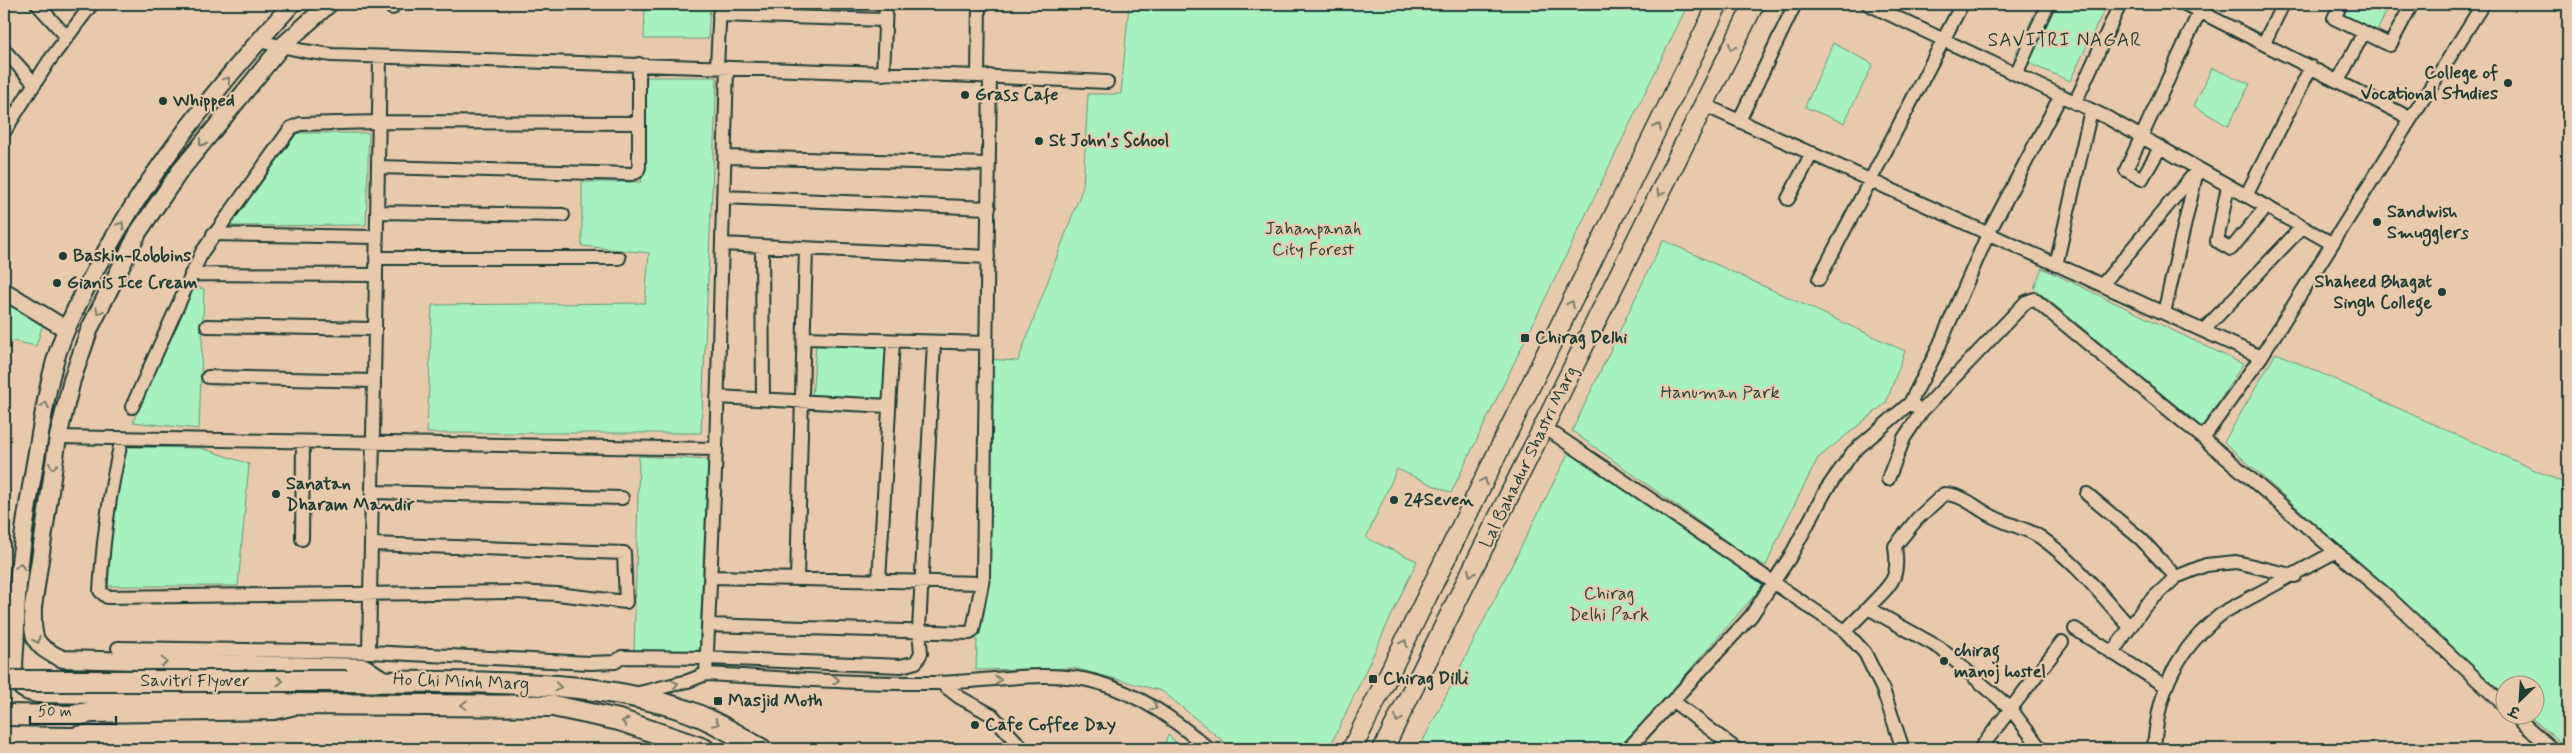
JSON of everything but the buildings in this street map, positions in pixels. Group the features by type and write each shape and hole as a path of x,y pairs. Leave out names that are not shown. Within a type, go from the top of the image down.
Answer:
{"main road":[{"name":"Lal Bahadur Shastri Marg","path":"1352,749 1718,4"},
{"name":"Lal Bahadur Shastri Marg","path":"1383,749 1754,4"},
{"name":"Savitri Flyover","path":"4,681 387,682"},
{"name":"Ho Chi Minh Marg","path":"387,682 546,686 627,695 691,712 719,724 761,749"},
{"name":"Ho Chi Minh Marg","path":"4,715 71,716 94,712 274,709 295,704 553,706 619,720 704,749"}],"street":[{"path":"36,4 66,36"},
{"path":"4,131 66,36 92,4"},
{"path":"4,662 15,650 17,595 24,523 51,374 66,329 108,246 154,173 188,127 258,41 292,4"},
{"path":"329,4 281,47 197,150 139,231 90,328 72,380 58,437 303,443 716,449"},
{"path":"883,74 886,4"},
{"path":"708,625 972,632 982,582 989,208 989,164 979,4"},
{"path":"1739,120 1794,4"},
{"path":"1868,4 2091,110 2331,244"},
{"path":"1819,280 1945,41 1962,4"},
{"path":"2016,74 2048,4"},
{"path":"2075,102 2120,4"},
{"path":"2185,4 2201,7 2264,44 2410,118"},
{"path":"2264,44 2284,4"},
{"path":"2342,4 2334,18 2390,46 2412,4"},
{"path":"2203,438 2261,357 2483,4"},
{"path":"2160,148 2142,180 2126,170 2201,7"},
{"path":"706,674 716,449 725,157 719,9 885,20"},
{"path":"2338,81 2364,32"},
{"path":"258,41 281,47 332,55 984,76 1107,82"},
{"path":"4,50 35,84"},
{"path":"369,652 380,57"},
{"path":"378,167 631,174 637,172 639,167 639,64"},
{"path":"2246,196 2311,67"},
{"path":"1628,749 1751,616 1774,582 1826,490 1853,452 1910,403 1936,353 1988,234 2061,95"},
{"path":"1704,105 2261,357"},
{"path":"2056,265 2091,110"},
{"path":"132,407 191,274 213,234 291,128 300,124 378,122 639,123"},
{"path":"1788,199 1812,153"},
{"path":"725,157 989,164"},
{"path":"2102,285 2198,169"},
{"path":"2164,313 2198,169"},
{"path":"2228,186 2218,241 2231,248 2266,207"},
{"path":"724,198 989,208"},
{"path":"377,212 563,215"},
{"path":"2203,331 2302,227"},
{"path":"213,234 376,237"},
{"path":"722,244 988,257"},
{"path":"762,247 764,400"},
{"path":"798,579 806,249"},
{"path":"376,258 619,258"},
{"path":"191,274 376,275"},
{"path":"4,291 66,329"},
{"path":"1888,479 1904,438 1922,411 2026,302 2034,299 2203,438 2384,594 2494,697"},
{"path":"207,326 375,329"},
{"path":"804,338 986,343"},
{"path":"879,581 893,341"},
{"path":"118,648 369,652 590,663 615,662 622,657 707,658 901,666 916,662 922,653 919,630 934,343"},
{"path":"208,377 374,381"},
{"path":"717,397 889,406"},
{"path":"1910,403 1922,411"},
{"path":"1544,427 1845,631 1865,653 1883,690 1903,749"},
{"name":"Ho Chi Minh Marg","path":"58,437 33,607 32,632 42,650 63,659 364,668 387,682"},
{"path":"122,438 105,519 100,591 103,595 514,592 557,594 626,602 624,553 371,544"},
{"path":"302,539 303,443"},
{"path":"372,492 622,498"},
{"path":"1845,631 1894,578 1898,568 1895,546 1929,506 1944,494 1967,501 1989,515 2039,537 2080,571 2129,626"},
{"path":"2087,494 2141,539 2176,577"},
{"path":"2154,749 2164,686 2175,664 2208,624 2224,612 2295,576 2335,552"},
{"path":"2112,653 2129,626 2145,606 2176,577 2206,565 2236,562 2295,576"},
{"path":"710,577 982,582"},
{"path":"1868,608 1940,648 2010,708 2041,749"},
{"path":"2075,629 2164,686"},
{"path":"1980,749 2062,642"},
{"name":"Ho Chi Minh Marg","path":"15,650 13,672 15,679 25,690 38,694 273,698 295,704"},
{"path":"134,696 121,688 119,674 123,667 137,662"},
{"path":"627,695 688,681 706,674 941,683 1043,677 1093,682 1134,695 1176,721 1208,749"},
{"path":"941,683 959,697 992,715 1023,749"},
{"path":"1673,701 1736,749"},
{"path":"2524,726 2544,747"}],"green space":[{"path":"645,4 710,4 708,39 644,39"},
{"name":"Jahanpanah City Forest","path":"1129,4 1688,4 1451,493 1397,469 1366,538 1417,561 1329,749 1233,749 1162,691 1074,668 976,670 986,359 1018,361 1083,187 1088,94 1121,94"},
{"path":"2039,4 2107,4 2070,81 2014,57"},
{"path":"2341,4 2390,4 2374,37 2334,18"},
{"path":"1833,43 1873,64 1844,123 1805,107"},
{"path":"2212,68 2250,84 2228,126 2194,106"},
{"path":"647,77 717,77 701,433 427,433 432,305 645,303 649,253 582,246 582,182 641,182"},
{"path":"297,133 369,133 366,225 230,226"},
{"name":"Hanuman Park","path":"1663,240 1905,351 1886,403 1818,458 1782,529 1766,566 1750,558 1572,431"},
{"path":"2042,268 2243,364 2202,427 2034,288"},
{"path":"192,286 204,289 199,429 133,422 161,350"},
{"path":"4,303 44,321 36,346 4,339"},
{"path":"816,345 890,347 886,401 812,399"},
{"path":"2276,353 2568,485 2568,749 2541,726 2544,726 2544,676 2494,676 2494,685 2224,442"},
{"path":"127,447 201,448 249,464 238,586 108,586 114,502"},
{"name":"Chirag Delhi Park","path":"1570,450 1767,581 1621,749 1419,749"},
{"path":"639,456 708,460 699,656 634,653"},
{"path":"1168,735 1183,749 1163,749"}],"place":[{"name":"College of Vocational Studies","path":"2508,83"},
{"name":"Grass Cafe","path":"965,95"},
{"name":"Whipped","path":"163,101"},
{"name":"St John's School","path":"1039,141"},
{"name":"Sandwish Smugglers","path":"2377,222"},
{"name":"Baskin-Robbins","path":"63,256"},
{"name":"Gianis Ice Cream","path":"57,283"},
{"name":"Shaheed Bhagat Singh College","path":"2442,292"},
{"name":"Chirag Delhi","path":"1525,338"},
{"name":"Sanatan Dharam Mandir","path":"276,494"},
{"name":"24Seven","path":"1394,500"},
{"name":"chirag manoj hostel","path":"1944,661"},
{"name":"Chirag Dilli","path":"1373,679"},
{"name":"Masjid Moth","path":"718,701"},
{"name":"Cafe Coffee Day","path":"975,725"}],"district":[{"name":"SAVITRI NAGAR","path":"2065,40"}]}
